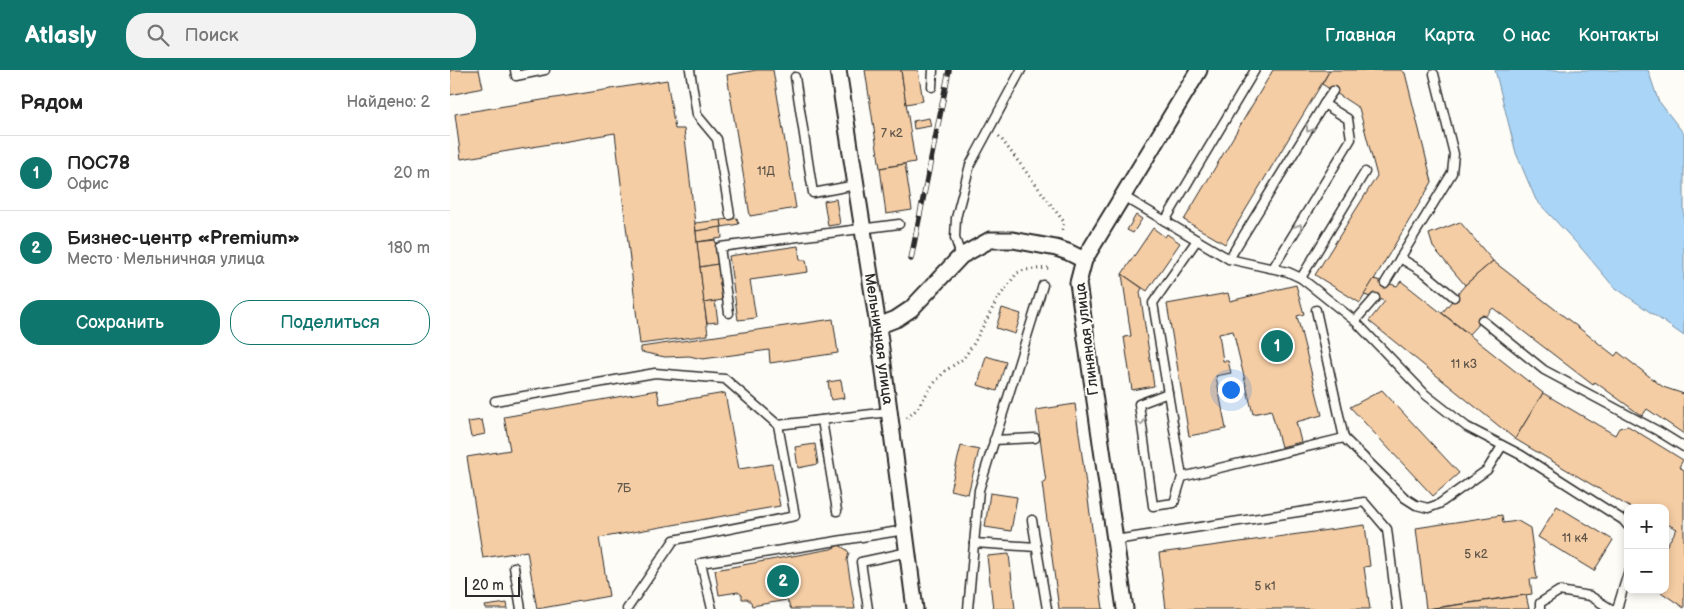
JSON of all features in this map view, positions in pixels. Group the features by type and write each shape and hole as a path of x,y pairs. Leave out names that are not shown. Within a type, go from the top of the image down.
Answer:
{"street":[{"name":"Мельничная улица","path":"838,70 878,326 915,609"},
{"name":"Глиняная улица","path":"1125,609 1078,283 1084,260 1200,70"},
{"path":"878,326 896,319 912,308 961,256 990,240 1013,240 1056,248 1084,260"}],"lane":[{"path":"515,70 516,76 546,70"},
{"path":"690,70 697,115 717,139 730,215"},
{"path":"932,70 932,87"},
{"path":"961,256 955,238 956,218 970,166 1021,70"},
{"path":"1165,221 1255,70"},
{"path":"1385,282 1452,173 1454,154 1434,74"},
{"path":"794,77 813,193 856,185"},
{"path":"1229,259 1333,91"},
{"path":"1273,268 1352,139 1348,119 1324,104"},
{"path":"1301,278 1365,172"},
{"path":"1123,196 1229,259 1273,268 1301,278 1355,320 1426,395 1467,427 1521,455 1624,521"},
{"path":"729,313 720,247 899,224"},
{"path":"1168,393 1139,404 1153,506 1174,503 1182,477 1168,393 1153,304 1197,240"},
{"path":"1400,258 1425,273 1454,298"},
{"path":"968,609 979,490 1043,285"},
{"path":"1355,320 1375,298"},
{"path":"1316,310 1344,438 1405,498 1416,505 1428,508 1439,504 1487,470 1502,446"},
{"path":"1482,320 1544,370 1684,447"},
{"path":"495,401 655,373 725,379 778,425 795,516 674,540 627,609"},
{"path":"778,425 822,420 890,419"},
{"path":"822,420 837,511"},
{"path":"994,440 1035,438"},
{"path":"1182,477 1344,438"},
{"path":"1115,540 1364,502 1388,529 1397,609"},
{"path":"1032,520 1047,609"},
{"path":"712,609 701,563 905,530"},
{"path":"974,543 1036,546"},
{"path":"868,609 861,562 908,552"},
{"path":"514,567 521,609"},
{"path":"1617,609 1624,586"},
{"path":"1540,609 1540,603 1559,591 1590,596 1611,609"}],"path":[{"path":"991,126 1064,222 1043,285"},
{"path":"890,419 903,421 916,410 931,387 945,371 963,359 973,345 997,300 1017,273 1024,270 1049,268"}],"water":[{"path":"1495,70 1648,70 1658,100 1684,134 1684,336 1613,286 1582,249 1536,200 1516,153"}],"building":[{"path":"450,70 479,70 483,88 450,95"},
{"path":"757,70 773,70 796,208 750,216 727,75"},
{"path":"865,70 901,70 915,162 880,168"},
{"path":"901,70 918,70 923,101 906,104"},
{"path":"1273,70 1330,70 1225,244 1184,220"},
{"path":"1330,70 1401,70 1405,73 1432,182 1360,303 1315,275 1377,176 1359,108 1322,84"},
{"path":"667,80 675,129 684,129 708,335 640,344 615,133 461,159 455,114"},
{"path":"929,118 931,126 914,129 913,121"},
{"path":"905,164 912,210 886,214 880,168"},
{"path":"836,199 840,224 828,226 824,201"},
{"path":"1136,215 1142,219 1133,233 1127,230"},
{"path":"737,218 739,224 722,227 721,220"},
{"path":"721,220 722,227 696,231 695,223"},
{"path":"1460,222 1493,261 1465,285 1433,247 1429,234"},
{"path":"721,227 722,238 697,242 696,231"},
{"path":"1153,228 1165,237 1167,234 1180,243 1147,291 1122,274"},
{"path":"715,240 718,264 700,267 697,242"},
{"path":"798,246 800,260 806,260 808,272 750,280 756,318 738,320 729,256"},
{"path":"1493,261 1615,356 1618,352 1663,387 1684,394 1684,434 1647,409 1642,416 1595,382 1593,385 1493,308 1469,334 1442,313 1465,285"},
{"path":"718,264 722,300 704,303 700,267"},
{"path":"1122,274 1142,288 1140,292 1154,386 1132,390 1124,337 1131,336"},
{"path":"1374,279 1397,286 1401,281 1543,393 1515,439 1369,321 1385,301 1364,295"},
{"path":"1296,285 1304,314 1297,316 1322,415 1296,422 1301,442 1281,447 1271,410 1253,414 1233,331 1219,334 1223,361 1228,361 1231,373 1216,376 1226,429 1189,436 1167,304 1228,293 1230,301"},
{"path":"715,301 718,322 707,323 704,303"},
{"path":"1002,308 1021,314 1015,334 996,328"},
{"path":"833,319 838,353 770,363 769,350 703,359 689,356 665,357 641,352 641,347"},
{"path":"986,356 1006,362 997,391 978,385"},
{"path":"841,380 844,398 831,400 828,382"},
{"path":"657,390 660,404 725,393 739,469 772,464 780,506 599,538 609,596 537,609 527,551 483,558 467,457 510,450 504,417"},
{"path":"1382,390 1459,473 1433,496 1350,407"},
{"path":"1543,393 1615,435 1619,428 1628,426 1683,460 1679,467 1684,470 1684,608 1664,594 1669,594 1669,542 1677,529 1669,525 1669,504 1624,504 1515,439"},
{"path":"1075,404 1103,609 1059,609 1042,483 1046,482 1036,410"},
{"path":"482,420 485,434 471,437 468,422"},
{"path":"815,444 818,464 798,468 795,447"},
{"path":"961,446 979,450 968,494 950,490"},
{"path":"990,493 1017,497 1011,531 985,527"},
{"path":"1557,506 1613,540 1594,571 1538,537"},
{"path":"1502,515 1503,523 1518,521 1530,528 1537,579 1530,579 1532,594 1426,609 1416,528"},
{"path":"1365,525 1370,566 1364,567 1370,609 1166,609 1159,553"},
{"path":"839,545 849,553 847,560 855,609 791,609 787,600 752,606 751,602 747,599 742,599 742,595 738,592 719,595 715,570 831,549"},
{"path":"1009,554 1015,609 993,609 987,556"},
{"path":"1526,595 1529,609 1429,609"},
{"path":"507,603 508,609 486,609 485,606"}],"railway":[{"path":"911,259 949,70"}],"place":[{"name":"ПОС78","path":"1277,346"},
{"name":"Бизнес-центр «Premium»","path":"783,581"}]}
